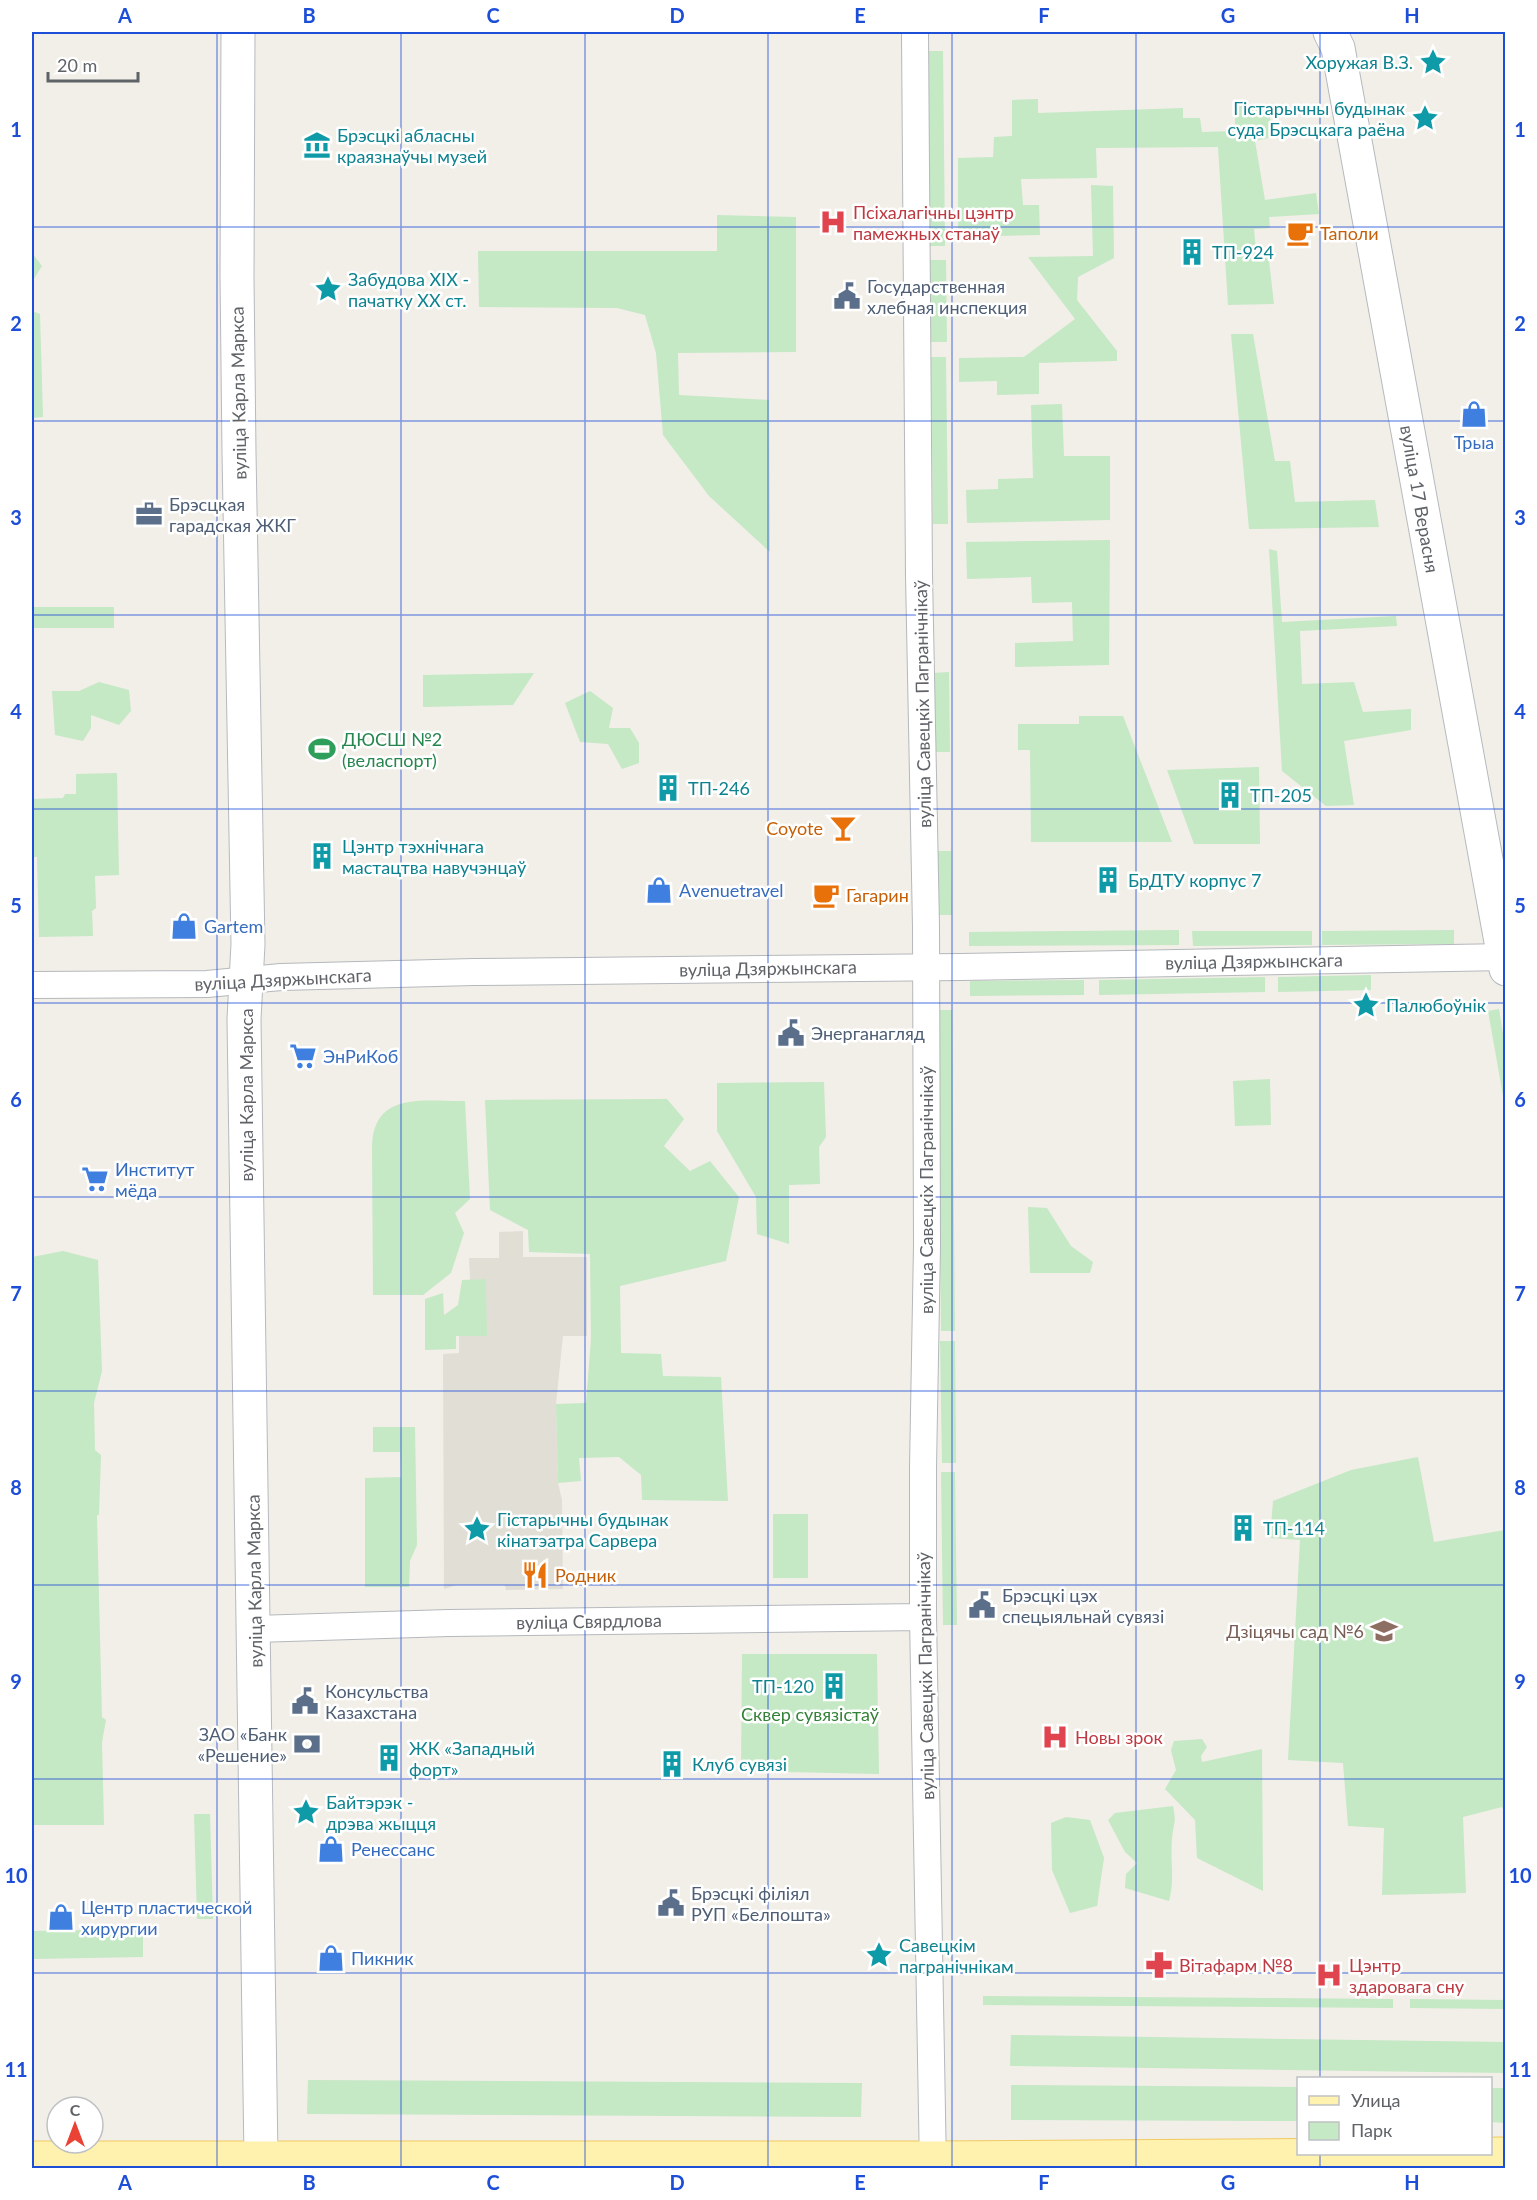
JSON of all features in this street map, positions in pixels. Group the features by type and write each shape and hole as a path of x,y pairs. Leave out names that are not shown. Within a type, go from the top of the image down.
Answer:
{"main road":[{"name":"вуліца Карла Маркса","path":"238,32 237,300 248,933 244,1019 255,1629 257,1973 261,2158"},
{"name":"вуліца 17 Верасня","path":"1330,32 1338,48 1505,961"},
{"path":"32,2158 933,2163 1442,2155"}],"street":[{"name":"вуліца Савецкіх Пагранічнікаў","path":"915,32 919,575 926,967 927,1245 923,1617 933,2163"},
{"name":"вуліца Дзяржынскага","path":"32,986 207,984 281,977 474,972 1505,961"},
{"name":"вуліца Свярдлова","path":"255,1629 449,1623 923,1617"}],"shaded area":[{"path":"523,1231 523,1257 587,1257 587,1336 563,1336 556,1404 558,1483 562,1500 563,1589 506,1590 505,1585 456,1585 444,1589 443,1354 459,1353 459,1337 470,1279 469,1258 499,1258 499,1232"}],"green space":[{"path":"928,51 943,51 945,246 930,246"},
{"path":"1038,99 1038,113 1183,108 1183,118 1200,118 1202,132 1235,131 1235,104 1268,104 1273,137 1255,141 1265,200 1316,193 1319,214 1269,217 1270,228 1254,229 1256,251 1268,252 1274,304 1228,305 1218,147 1096,148 1097,178 1021,179 1023,205 1039,205 1040,235 958,237 958,158 993,157 994,137 1012,136 1012,100"},
{"path":"1091,185 1113,186 1114,258 1078,277 1077,300 1117,351 1117,361 1039,363 1039,394 997,395 997,381 959,382 959,358 1024,357 1075,319 1028,257 1093,256"},
{"path":"717,215 796,217 796,352 678,353 679,395 769,400 770,552 709,496 663,435 656,353 645,315 617,308 479,307 478,251 717,251"},
{"path":"32,253 42,266 32,282"},
{"path":"930,260 946,260 947,342 930,342"},
{"path":"32,311 40,314 43,417 32,418"},
{"path":"1231,334 1253,334 1275,461 1290,461 1295,502 1375,500 1379,527 1249,529"},
{"path":"931,357 946,357 948,524 933,524"},
{"path":"1062,404 1064,456 1110,456 1110,520 967,523 966,490 998,489 998,479 1033,478 1031,405"},
{"path":"1110,540 1109,665 1015,667 1015,643 1073,641 1072,602 1032,603 1031,577 967,579 966,542"},
{"path":"1269,549 1277,551 1282,622 1396,616 1397,626 1300,631 1302,684 1354,682 1363,712 1411,709 1411,730 1344,741 1354,805 1326,806 1282,771"},
{"path":"32,607 114,607 114,628 34,628 32,650"},
{"path":"949,672 950,752 934,752 933,673"},
{"path":"534,673 513,705 423,707 423,675"},
{"path":"99,682 129,690 131,711 119,725 91,715 91,728 83,741 55,735 52,691 79,691"},
{"path":"590,691 613,708 609,728 630,728 639,743 639,763 622,769 608,744 580,742 565,703"},
{"path":"1079,716 1123,716 1172,842 1031,842 1030,750 1018,750 1018,724 1079,724"},
{"path":"1259,767 1260,844 1194,844 1167,770"},
{"path":"117,773 119,875 95,876 96,908 92,911 93,936 39,937 37,857 32,857 32,799 63,798 65,794 76,794 76,774"},
{"path":"935,851 951,851 952,915 935,915"},
{"path":"1179,930 1179,945 969,946 969,932"},
{"path":"1454,930 1454,944 1322,945 1322,931"},
{"path":"1192,931 1312,931 1312,945 1193,946"},
{"path":"1371,975 1371,990 1278,992 1278,977"},
{"path":"1265,977 1265,992 1099,995 1099,980"},
{"path":"1084,980 1084,995 970,996 970,981"},
{"path":"1499,1009 1505,1046 1505,1107 1488,1011"},
{"path":"938,1010 952,1010 955,1331 941,1331"},
{"path":"1270,1079 1271,1125 1235,1126 1233,1081"},
{"path":"824,1082 826,1137 819,1147 820,1184 789,1185 789,1244 757,1234 756,1197 717,1131 717,1083"},
{"path":"667,1099 684,1119 664,1146 690,1171 710,1161 739,1197 726,1261 620,1286 621,1353 661,1354 663,1376 721,1377 728,1501 642,1500 641,1475 619,1457 579,1458 581,1481 558,1483 556,1404 586,1403 591,1339 590,1254 529,1252 528,1230 490,1210 485,1100"},
{"path":"465,1101 470,1199 455,1213 464,1233 451,1273 423,1295 373,1295 372,1146 375,1128 382,1115 392,1107 404,1103"},
{"path":"1028,1207 1047,1208 1071,1246 1093,1262 1090,1273 1030,1273"},
{"path":"63,1251 98,1260 102,1371 94,1403 95,1450 101,1455 99,1514 97,1516 102,1717 106,1720 102,1742 104,1825 32,1825 32,1257"},
{"path":"486,1279 487,1336 456,1336 456,1349 425,1350 425,1299 443,1293 444,1315 458,1305 462,1280"},
{"path":"940,1341 955,1341 956,1463 942,1463"},
{"path":"373,1427 415,1427 417,1545 410,1561 409,1587 365,1587 365,1478 401,1477 400,1452 373,1452"},
{"name":"Дзіцячы сад №6","path":"1418,1457 1434,1542 1505,1530 1505,1813 1502,1807 1463,1817 1466,1893 1382,1895 1384,1828 1348,1826 1343,1763 1288,1760 1300,1540 1270,1538 1273,1501 1351,1470"},
{"path":"941,1472 955,1472 957,1625 943,1625"},
{"path":"773,1514 808,1514 808,1578 773,1578"},
{"name":"Сквер сувязістаў","path":"742,1654 877,1654 879,1774 741,1771"},
{"path":"1202,1739 1207,1747 1201,1756 1202,1762 1262,1749 1263,1891 1197,1858 1195,1820 1165,1789 1176,1770 1171,1750 1174,1741"},
{"path":"1173,1806 1175,1820 1172,1834 1172,1886 1169,1901 1125,1888 1126,1874 1137,1863 1125,1852 1108,1820 1115,1813"},
{"path":"194,1814 210,1814 213,1919 197,1919"},
{"path":"1066,1817 1090,1820 1104,1858 1097,1906 1070,1913 1052,1870 1051,1823"},
{"path":"143,1929 143,1957 32,1959 32,1931"},
{"path":"983,1996 1393,1999 1393,2008 983,2005"},
{"path":"1410,1999 1505,2000 1505,2009 1410,2008"},
{"path":"1011,2035 1505,2042 1505,2073 1010,2066"},
{"path":"308,2080 862,2083 861,2117 307,2114"},
{"path":"1011,2085 1297,2087 1297,2121 1011,2120"},
{"path":"1492,2088 1505,2088 1505,2123 1492,2122"}],"place":[{"name":"Хоружая В.З.","path":"1433,62"},
{"name":"Гістарычны будынак суда Брэсцкага раёна","path":"1425,118"},
{"name":"Брэсцкі абласны краязнаўчы музей","path":"317,145"},
{"name":"Псіхалагічны цэнтр памежных станаў","path":"833,222"},
{"name":"Таполи","path":"1300,233"},
{"name":"ТП-924","path":"1192,252"},
{"name":"Забудова XIX - пачатку ХХ ст.","path":"328,289"},
{"name":"Государственная хлебная инспекция","path":"847,296"},
{"name":"Трыа","path":"1474,414"},
{"name":"Брэсцкая гарадская ЖКГ","path":"149,514"},
{"name":"ДЮСШ №2 (веласпорт)","path":"322,749"},
{"name":"ТП-246","path":"668,788"},
{"name":"ТП-205","path":"1230,795"},
{"name":"Coyote","path":"843,828"},
{"name":"Цэнтр тэхнічнага мастацтва навучэнцаў","path":"322,856"},
{"name":"БрДТУ корпус 7","path":"1108,880"},
{"name":"Аvenuetravel","path":"659,890"},
{"name":"Гагарин","path":"826,895"},
{"name":"Gartem","path":"184,926"},
{"name":"Палюбоўнік","path":"1366,1005"},
{"name":"Энерганагляд","path":"791,1033"},
{"name":"ЭнРиКоб","path":"303,1056"},
{"name":"Институт мёда","path":"95,1179"},
{"name":"ТП-114","path":"1243,1528"},
{"name":"Гістарычны будынак кінатэатра Сарвера","path":"477,1529"},
{"name":"Родник","path":"535,1575"},
{"name":"Брэсцкі цэх спецыяльнай сувязі","path":"982,1605"},
{"name":"Дзіцячы сад №6","path":"1384,1631"},
{"name":"ТП-120","path":"834,1686"},
{"name":"Консульства Казахстана","path":"305,1701"},
{"name":"Новы зрок","path":"1055,1737"},
{"name":"ЗАО «Банк «Решение»","path":"307,1744"},
{"name":"ЖК «Западный форт»","path":"389,1758"},
{"name":"Клуб сувязі","path":"672,1764"},
{"name":"Байтэрэк - дрэва жыцця","path":"306,1812"},
{"name":"Ренессанс","path":"331,1849"},
{"name":"Брэсцкі філіял РУП «Белпошта»","path":"671,1903"},
{"name":"Центр пластической хирургии","path":"61,1917"},
{"name":"Савецкім пагранічнікам","path":"879,1955"},
{"name":"Пикник","path":"331,1958"},
{"name":"Вітафарм №8","path":"1159,1965"},
{"name":"Цэнтр здаровага сну","path":"1329,1975"}]}
